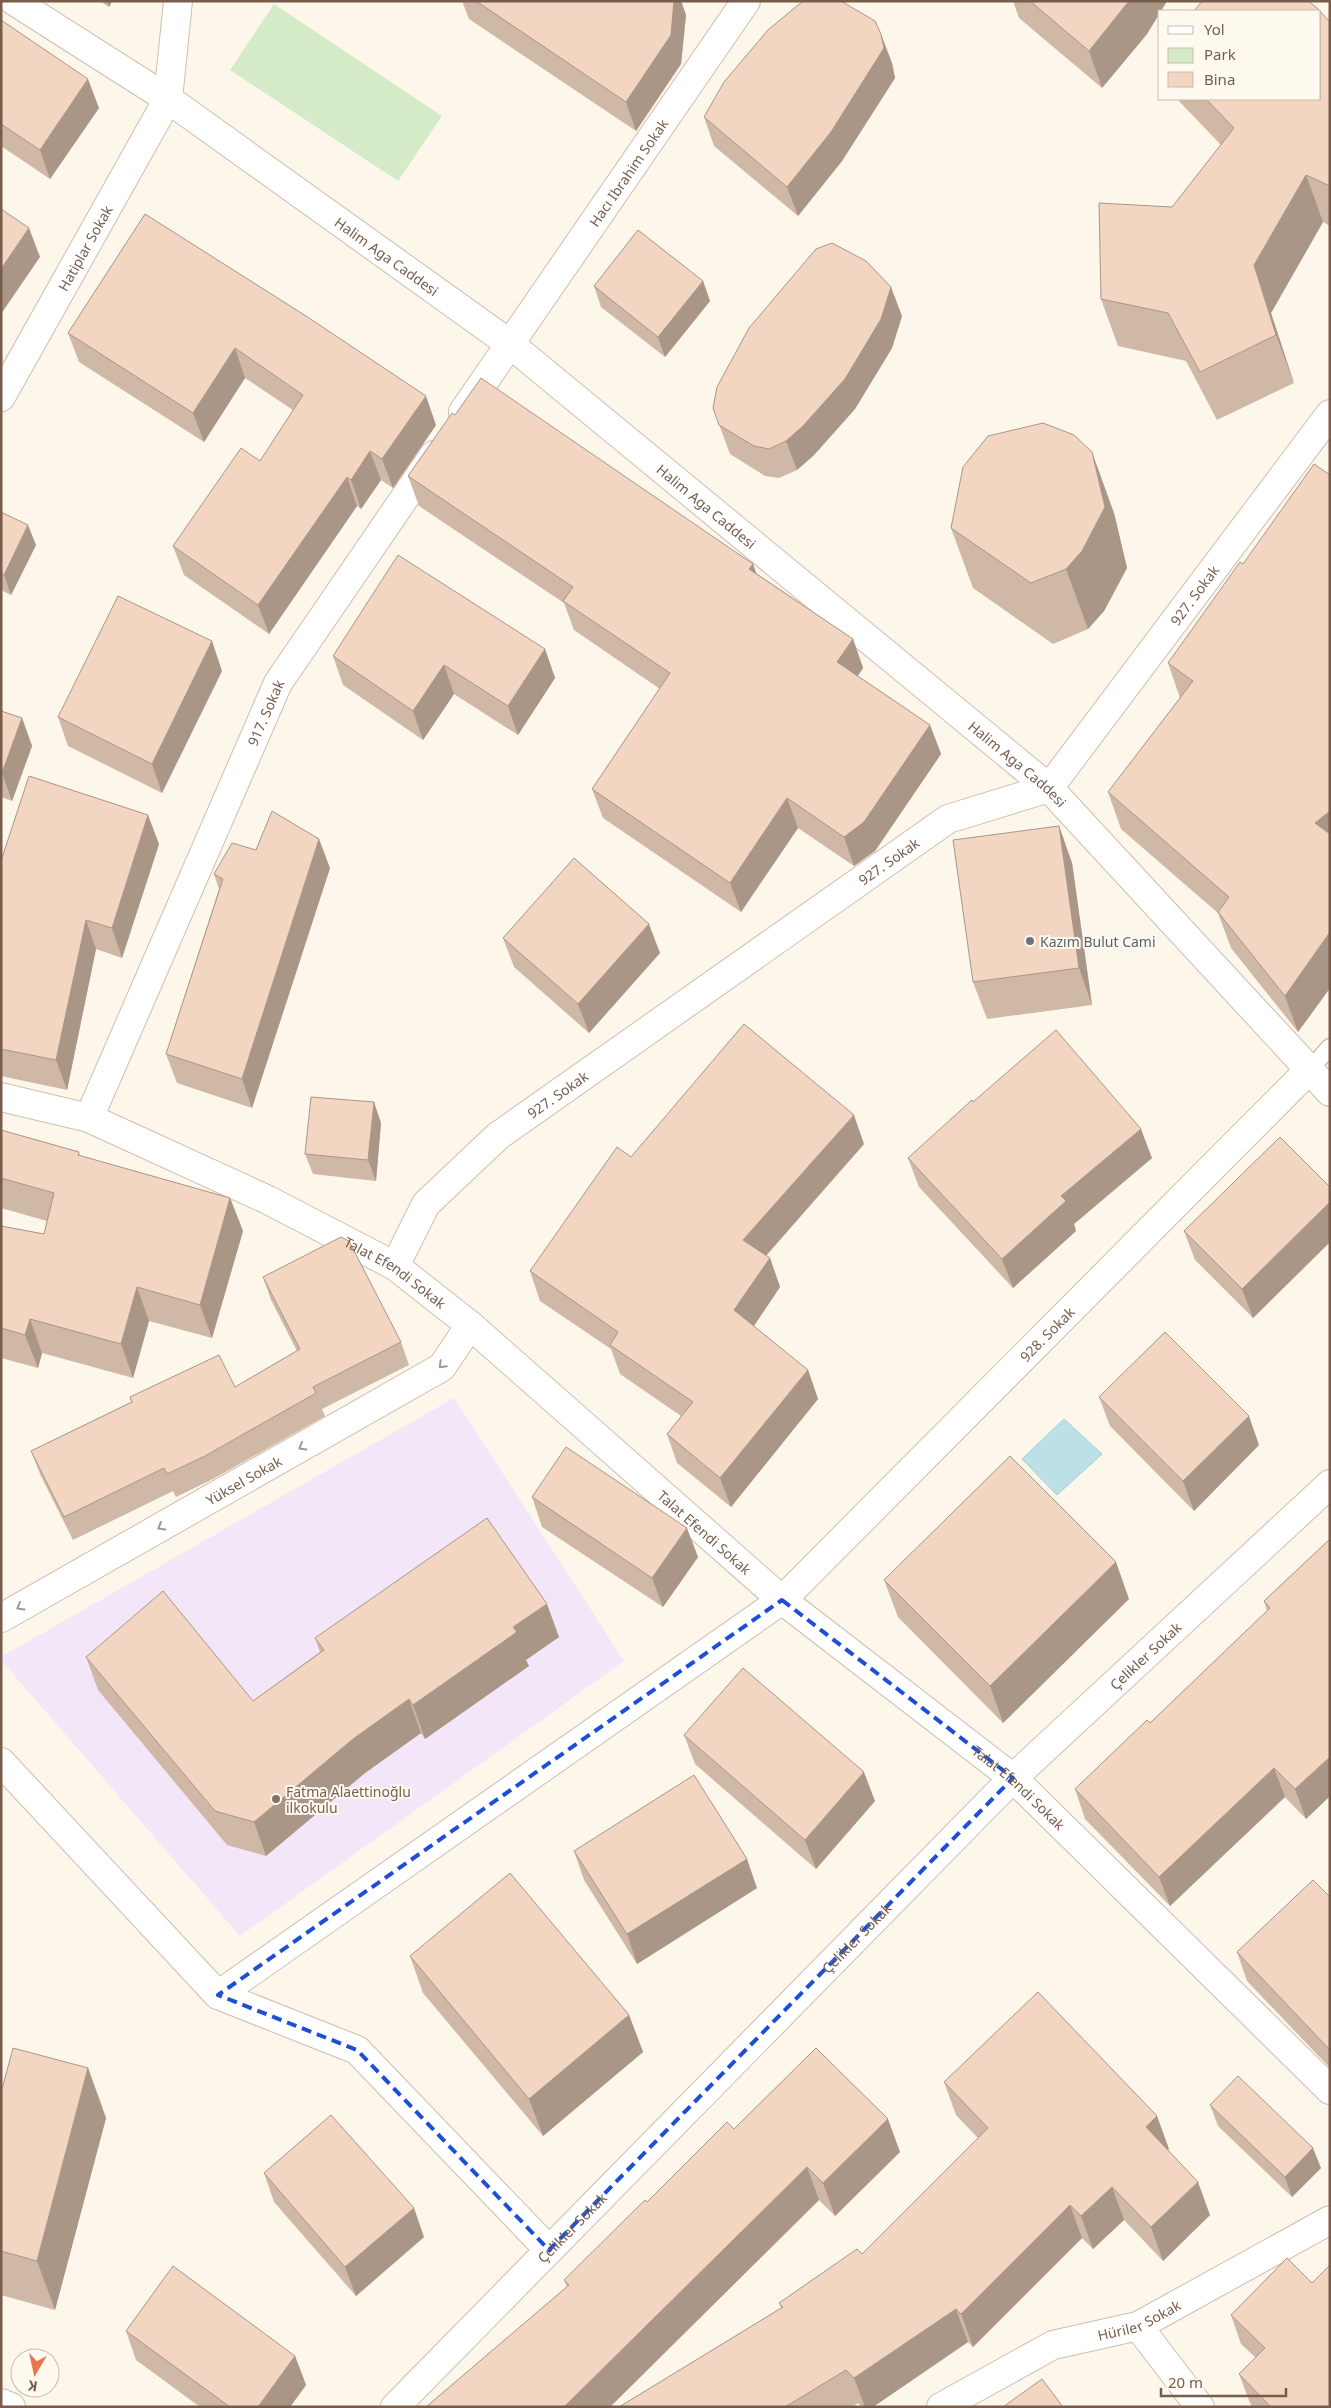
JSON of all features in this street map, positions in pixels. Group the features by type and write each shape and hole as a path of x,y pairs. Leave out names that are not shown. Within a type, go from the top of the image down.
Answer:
{"street":[{"name":"Halim Aga Caddesi","path":"14,1 168,99 510,344 1049,788 1330,1092"},
{"path":"168,99 178,1"},
{"name":"Hacı Ibrahim Sokak","path":"510,344 746,1"},
{"name":"Hatiplar Sokak","path":"1,397 168,99"},
{"name":"917. Sokak","path":"88,1118 278,683 510,344"},
{"name":"927. Sokak","path":"395,1266 426,1204 498,1136 948,819 1049,788 1330,414"},
{"name":"928. Sokak","path":"218,1995 782,1600 1310,1069"},
{"name":"Talat Efendi Sokak","path":"1,1097 88,1118 268,1200 395,1266 470,1325 782,1600 1013,1778 1330,2090"},
{"name":"Yüksel Sokak","path":"1,1618 442,1367 470,1325"},
{"name":"Çelikler Sokak","path":"395,2407 1013,1778 1330,1484"},
{"path":"1,1762 218,1995 357,2050 550,2250"},
{"name":"Hüriler Sokak","path":"942,2407 1054,2345 1138,2326 1330,2220"},
{"path":"1138,2326 1200,2407"},
{"path":"1,2403 11,2407"}],"lane":[{"path":"1310,1069 1330,1047"}],"highlighted area":[{"path":"782,1600 1013,1778 549,2250 357,2050 218,1995"}],"shaded area":[{"name":"Fatma Alaettinoğlu ilkokulu","path":"454,1398 624,1661 240,1936 1,1660 1,1657"}],"green space":[{"path":"274,4 442,116 398,181 230,70"}],"water":[{"path":"1064,1419 1102,1454 1057,1495 1022,1459"}],"building":[{"path":"476,1 674,1 671,35 626,102"},
{"path":"803,1 841,1 875,21 881,34 884,48 831,132 787,187 704,117 724,82 768,30"},
{"path":"1030,1 1129,1 1089,51"},
{"path":"1202,1 1308,1 1319,10 1195,10"},
{"path":"1321,12 1330,22 1330,186 1306,175 1254,265 1276,335 1200,372 1168,313 1101,299 1099,203 1172,207 1234,128 1207,100 1321,100"},
{"path":"1,20 88,79 40,150 1,124"},
{"path":"1,209 29,228 1,269"},
{"path":"145,214 306,316 426,396 382,459 370,451 351,480 347,477 258,605 173,546 241,448 260,461 303,395 235,348 193,413 68,333"},
{"path":"638,230 703,281 658,337 594,286"},
{"path":"832,243 866,261 891,287 881,319 845,379 803,426 786,441 769,449 754,446 719,425 713,408 717,387 749,328 816,249"},
{"path":"481,378 753,564 749,569 853,639 837,662 930,725 864,822 844,837 787,798 730,883 592,789 670,673 563,601 573,587 408,476 452,413 455,415"},
{"path":"1043,423 1074,435 1092,452 1105,507 1082,551 1066,569 1031,583 951,528 963,467 988,436"},
{"path":"1314,464 1330,475 1330,811 1315,823 1330,834 1330,932 1285,996 1218,912 1229,897 1108,792 1193,681 1168,663 1240,562 1243,564"},
{"path":"1,512 28,525 4,575 1,574"},
{"path":"398,555 545,649 508,706 444,665 413,711 333,656"},
{"path":"118,596 212,641 152,764 58,717"},
{"path":"1,711 22,718 2,773 1,773"},
{"path":"29,776 148,815 112,928 86,920 56,1060 1,1049 1,861"},
{"path":"272,811 319,839 242,1079 166,1054 223,879 214,874 232,843 256,850"},
{"name":"Kazım Bulut Cami","path":"1059,826 1079,968 973,982 953,840"},
{"path":"574,858 649,924 578,1004 503,938"},
{"path":"744,1024 854,1115 743,1240 770,1258 734,1310 808,1370 720,1478 667,1434 693,1402 610,1345 618,1332 530,1271 617,1147 631,1157"},
{"path":"1056,1030 1141,1129 1061,1196 1066,1201 1002,1259 908,1158 972,1100 973,1102"},
{"path":"311,1097 374,1102 368,1160 305,1154"},
{"path":"1,1130 79,1152 78,1155 230,1198 200,1305 137,1287 121,1344 30,1319 25,1335 1,1328 1,1226 44,1234 54,1193 1,1178"},
{"path":"1280,1137 1330,1187 1330,1202 1242,1289 1184,1231"},
{"path":"341,1237 349,1241 401,1342 313,1387 316,1393 205,1456 167,1474 164,1468 64,1517 31,1451 132,1402 130,1397 219,1355 235,1387 300,1349 263,1277"},
{"path":"1165,1332 1249,1416 1183,1481 1099,1397"},
{"path":"566,1447 687,1528 652,1578 532,1497"},
{"path":"1010,1456 1116,1562 990,1686 884,1580"},
{"path":"487,1518 547,1604 513,1627 517,1632 413,1705 409,1699 353,1739 254,1822 215,1811 86,1657 163,1591 253,1701 324,1650 315,1638"},
{"path":"1330,1539 1330,1757 1295,1789 1274,1768 1159,1877 1075,1789 1147,1720 1150,1723 1270,1608 1264,1601"},
{"path":"743,1668 864,1772 805,1840 684,1735"},
{"path":"694,1775 747,1859 627,1934 574,1851"},
{"path":"510,1873 629,2015 529,2099 410,1956"},
{"path":"1313,1880 1330,1897 1330,2050 1237,1952"},
{"path":"1038,1992 1157,2116 1146,2127 1198,2182 1151,2227 1112,2187 1081,2216 1070,2205 961,2314 956,2309 854,2378 846,2370 785,2407 619,2407 783,2307 779,2303 857,2249 862,2254 988,2128 944,2082"},
{"path":"13,2048 88,2068 37,2261 1,2251 1,2093"},
{"path":"816,2048 888,2119 823,2183 807,2167 564,2407 426,2407 569,2285 564,2280 645,2200 647,2202 727,2122 734,2129"},
{"path":"1238,2076 1313,2148 1285,2177 1210,2105"},
{"path":"331,2115 414,2208 345,2267 264,2173"},
{"path":"1287,2258 1312,2283 1330,2265 1330,2407 1271,2407 1239,2374 1265,2348 1231,2315"},
{"path":"173,2266 295,2356 258,2407 230,2407 126,2331"},
{"path":"1042,2379 1063,2407 1003,2407"}],"place":[{"name":"Kazım Bulut Cami","path":"1030,941"},
{"name":"Fatma Alaettinoğlu ilkokulu","path":"276,1799"}]}
